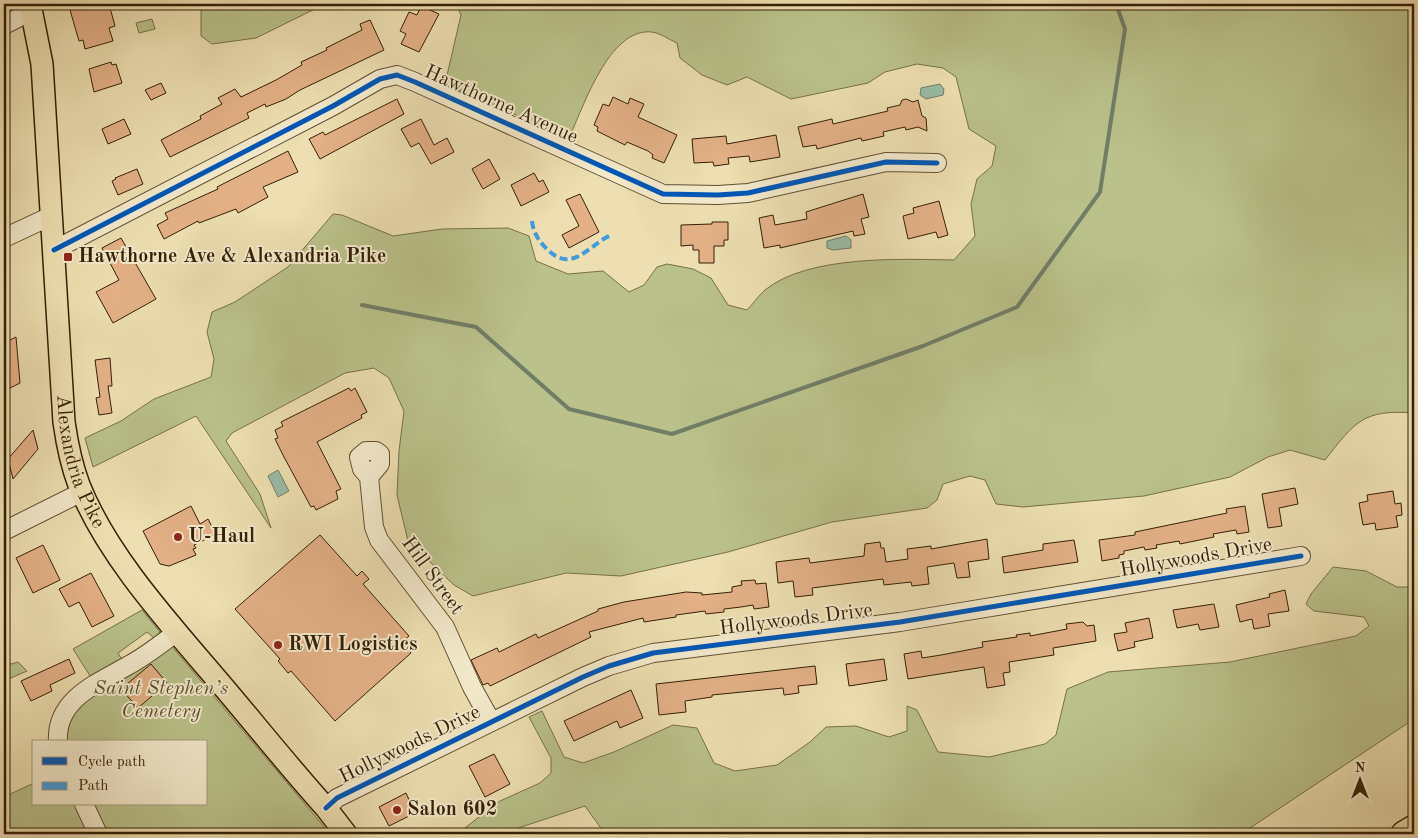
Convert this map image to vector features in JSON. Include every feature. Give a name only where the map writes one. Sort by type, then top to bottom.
[{"type":"highway","points":[[1404,834],[1414,828]]},
{"type":"main road","name":"Alexandria Pike","points":[[31,8],[42,64],[64,422],[72,463],[82,492],[107,540],[177,632],[346,834]]},
{"type":"street","points":[[4,25],[31,8]]},
{"type":"street","name":"Hawthorne Avenue","points":[[54,250],[333,106],[380,79],[392,75],[415,82],[663,194],[711,195],[748,193],[886,162],[937,163]]},
{"type":"street","points":[[4,238],[51,216]]},
{"type":"street","name":"Hill Street","points":[[369,477],[374,526],[379,540],[445,627],[472,687],[491,722]]},
{"type":"street","points":[[4,531],[82,492]]},
{"type":"street","name":"Hollywoods Drive","points":[[326,808],[337,798],[583,677],[609,666],[653,653],[900,622],[1301,556]]},
{"type":"street","points":[[58,740],[60,722],[66,710],[78,695],[131,664],[177,632]]},
{"type":"street","points":[[85,806],[98,834]]},
{"type":"green space","points":[[204,4],[325,4],[256,38],[212,44],[201,36],[201,11]]},
{"type":"green space","points":[[456,4],[1414,4],[1414,413],[1397,412],[1371,416],[1353,427],[1325,460],[1290,450],[1268,457],[1230,477],[1144,496],[1023,507],[996,504],[985,480],[970,476],[943,484],[937,500],[927,508],[832,522],[728,552],[621,576],[566,573],[473,596],[454,585],[408,541],[397,495],[399,451],[404,411],[389,378],[374,368],[345,373],[232,433],[226,441],[260,494],[271,528],[196,416],[93,467],[85,438],[121,421],[154,399],[211,377],[214,359],[207,332],[212,312],[235,302],[288,267],[333,214],[342,215],[393,236],[442,229],[508,228],[529,236],[536,261],[568,274],[603,271],[629,292],[644,285],[657,267],[667,264],[693,269],[711,278],[728,305],[747,310],[765,290],[783,279],[805,270],[830,265],[882,260],[954,260],[975,236],[971,204],[977,179],[992,166],[996,146],[969,129],[956,77],[943,68],[917,64],[885,72],[868,83],[791,99],[747,77],[727,85],[702,75],[680,58],[677,43],[652,32],[637,34],[623,42],[611,55],[590,90],[569,138],[445,84],[461,15]]},
{"type":"green space","points":[[152,19],[155,29],[139,33],[136,23]]},
{"type":"green space","points":[[1333,567],[1366,571],[1397,587],[1414,587],[1414,719],[1241,834],[605,834],[585,806],[500,834],[457,834],[500,801],[540,783],[551,773],[551,758],[529,717],[542,711],[564,757],[583,763],[614,752],[673,725],[697,728],[714,763],[735,771],[777,765],[810,742],[826,727],[856,726],[889,737],[907,731],[907,706],[917,710],[938,752],[989,757],[1045,744],[1056,735],[1067,689],[1108,672],[1230,662],[1356,636],[1369,626],[1364,617],[1314,611],[1306,604],[1311,594]]},
{"type":"green space","points":[[142,610],[160,632],[154,638],[147,632],[118,653],[123,661],[92,679],[73,649]]},
{"type":"green space","name":"Saint Stephen’s Cemetery","points":[[169,643],[321,823],[328,834],[4,834],[4,797],[32,784],[32,806],[208,806],[208,740],[63,740],[76,703]]},
{"type":"green space","points":[[18,662],[27,671],[4,681],[4,666]]},
{"type":"shaded area","points":[[940,84],[944,89],[943,95],[926,99],[920,95],[921,88]]},
{"type":"shaded area","points":[[846,236],[851,240],[851,248],[833,250],[827,248],[827,241]]},
{"type":"shaded area","points":[[278,470],[289,491],[278,497],[268,476]]},
{"type":"building","points":[[91,4],[109,4],[115,26],[109,28],[113,41],[85,49],[83,40],[79,41],[70,10]]},
{"type":"building","points":[[421,6],[439,14],[419,52],[401,44],[406,34],[400,31],[409,12],[417,15]]},
{"type":"building","points":[[370,20],[384,50],[300,90],[286,99],[266,107],[265,104],[247,113],[249,118],[170,157],[161,140],[201,119],[200,116],[222,104],[218,98],[235,89],[241,97],[276,80],[302,65],[301,62],[362,30],[360,24]]},
{"type":"building","points":[[111,62],[112,65],[116,64],[122,83],[94,92],[89,69]]},
{"type":"building","points":[[161,83],[166,93],[151,100],[145,90]]},
{"type":"building","points":[[613,97],[628,104],[630,98],[644,104],[638,117],[677,135],[664,163],[652,158],[653,155],[648,151],[627,142],[625,145],[597,131],[598,127],[594,125],[603,104],[609,106]]},
{"type":"building","points":[[397,99],[404,114],[320,159],[309,139],[323,132],[325,135]]},
{"type":"building","points":[[906,99],[913,102],[918,100],[922,116],[926,118],[927,131],[918,127],[906,130],[905,127],[883,132],[884,136],[862,141],[861,138],[817,149],[816,145],[803,147],[798,127],[832,119],[833,124],[888,111],[887,108],[900,105],[902,100]]},
{"type":"building","points":[[124,119],[131,134],[108,144],[102,129]]},
{"type":"building","points":[[421,119],[434,145],[447,138],[454,152],[431,164],[419,143],[411,147],[401,129]]},
{"type":"building","points":[[776,135],[780,157],[750,162],[749,156],[728,158],[729,164],[714,166],[713,162],[694,163],[692,139],[726,136],[727,144]]},
{"type":"building","points":[[288,151],[298,172],[263,187],[268,197],[238,213],[236,209],[199,223],[198,221],[164,239],[157,225],[168,219],[165,213],[218,189],[217,187]]},
{"type":"building","points":[[489,159],[500,179],[483,189],[472,169]]},
{"type":"building","points":[[137,169],[143,184],[118,195],[112,181]]},
{"type":"building","points":[[534,173],[539,182],[543,180],[549,192],[521,206],[511,185]]},
{"type":"building","points":[[580,194],[599,232],[569,248],[562,235],[579,226],[566,200]]},
{"type":"building","points":[[863,194],[869,217],[861,219],[865,234],[854,236],[853,231],[780,248],[780,245],[764,248],[759,218],[773,215],[775,225],[807,219],[806,212]]},
{"type":"building","points":[[939,201],[948,235],[938,238],[936,232],[908,239],[903,216],[914,213],[913,208]]},
{"type":"building","points":[[712,222],[728,222],[728,240],[724,240],[724,246],[714,246],[714,263],[699,263],[699,250],[693,250],[693,245],[681,246],[681,225],[712,224]]},
{"type":"building","points":[[121,238],[156,299],[113,323],[96,292],[119,280],[102,248]]},
{"type":"building","points":[[16,337],[20,383],[4,391],[4,343]]},
{"type":"building","points":[[110,358],[112,386],[108,386],[112,413],[99,415],[96,398],[100,397],[95,360]]},
{"type":"building","points":[[349,388],[351,391],[355,388],[367,412],[361,415],[362,418],[317,442],[341,489],[336,491],[338,499],[316,510],[314,506],[311,507],[284,457],[275,439],[278,438],[275,430],[283,426],[281,422]]},
{"type":"building","points":[[33,430],[38,449],[13,479],[8,459]]},
{"type":"building","points":[[1295,488],[1298,504],[1279,508],[1282,526],[1268,528],[1262,494]]},
{"type":"building","points":[[1393,491],[1395,504],[1401,503],[1402,515],[1396,516],[1398,527],[1376,530],[1375,523],[1363,525],[1359,503],[1368,501],[1367,495]]},
{"type":"building","name":"U-Haul","points":[[191,506],[200,524],[208,519],[216,534],[194,545],[196,548],[193,549],[196,555],[169,566],[160,564],[143,531]]},
{"type":"building","points":[[1245,506],[1249,532],[1237,534],[1236,530],[1213,534],[1214,537],[1180,544],[1179,541],[1156,545],[1157,548],[1145,550],[1144,547],[1124,551],[1124,554],[1119,555],[1119,558],[1102,561],[1099,540],[1135,535],[1135,532],[1227,513],[1226,509]]},
{"type":"building","points":[[320,535],[357,576],[362,571],[369,579],[363,584],[409,636],[402,642],[411,653],[335,721],[291,671],[288,673],[278,661],[280,659],[235,609]]},
{"type":"building","points":[[987,539],[989,559],[968,562],[970,577],[957,578],[954,563],[927,567],[929,584],[912,586],[911,582],[884,585],[883,579],[812,588],[813,595],[795,597],[793,581],[778,583],[776,562],[809,558],[810,563],[864,556],[865,544],[880,542],[881,548],[884,548],[886,562],[908,559],[907,549],[931,546],[931,549]]},
{"type":"building","points":[[1074,540],[1078,562],[1004,573],[1002,557],[1043,550],[1043,544]]},
{"type":"building","points":[[43,545],[60,580],[33,593],[16,558]]},
{"type":"building","points":[[91,573],[114,616],[92,627],[79,602],[69,607],[59,589]]},
{"type":"building","points":[[755,580],[756,584],[766,583],[769,607],[754,609],[753,605],[724,609],[724,612],[706,614],[705,611],[644,622],[643,618],[589,632],[591,637],[490,686],[488,683],[483,685],[471,660],[497,648],[499,652],[536,634],[538,638],[598,611],[598,609],[624,602],[686,592],[702,593],[702,595],[732,592],[732,587],[742,585],[741,581]]},
{"type":"building","points":[[1285,590],[1289,611],[1268,614],[1270,626],[1254,629],[1252,619],[1240,622],[1236,605],[1270,597],[1269,594]]},
{"type":"building","points":[[1214,604],[1219,627],[1200,630],[1198,624],[1177,628],[1173,610]]},
{"type":"building","points":[[1149,618],[1153,638],[1134,642],[1135,647],[1118,651],[1114,634],[1127,632],[1125,623]]},
{"type":"building","points":[[1083,622],[1087,626],[1094,625],[1096,641],[1053,648],[1054,655],[1009,662],[1010,672],[1003,673],[1005,685],[987,688],[984,667],[908,679],[904,654],[921,651],[922,658],[941,655],[983,647],[982,642],[1017,637],[1016,635],[1030,633],[1030,636],[1067,629],[1066,624]]},
{"type":"building","points":[[69,659],[75,673],[50,685],[52,691],[31,701],[21,681]]},
{"type":"building","points":[[884,659],[887,680],[849,686],[846,664]]},
{"type":"building","points":[[151,664],[167,683],[138,708],[121,689]]},
{"type":"building","points":[[815,666],[817,684],[798,686],[799,693],[784,695],[783,688],[712,695],[712,697],[685,701],[686,712],[659,715],[656,684]]},
{"type":"building","points":[[631,690],[643,718],[620,728],[617,721],[574,741],[564,721]]},
{"type":"building","points":[[494,754],[510,784],[485,797],[469,766]]},
{"type":"building","name":"Salon 602","points":[[406,793],[415,813],[389,826],[379,807]]},
{"type":"waterway","points":[[362,305],[476,327],[569,409],[672,434],[923,346],[1017,307],[1100,192],[1125,29],[1116,4]]},
{"type":"marked path","points":[[532,221],[535,234],[543,245],[558,257],[566,259],[582,254],[612,235]]},
{"type":"cycle path","points":[[54,250],[333,106],[380,79],[397,75],[663,194],[718,195],[748,193],[886,162],[937,163]]},
{"type":"cycle path","points":[[326,808],[337,798],[583,677],[609,666],[653,653],[900,622],[1301,556]]},
{"type":"place","name":"Hawthorne Ave & Alexandria Pike","points":[[68,257]]},
{"type":"place","name":"U-Haul","points":[[178,537]]},
{"type":"place","name":"RWI Logistics","points":[[278,645]]},
{"type":"place","name":"Salon 602","points":[[397,810]]}]
